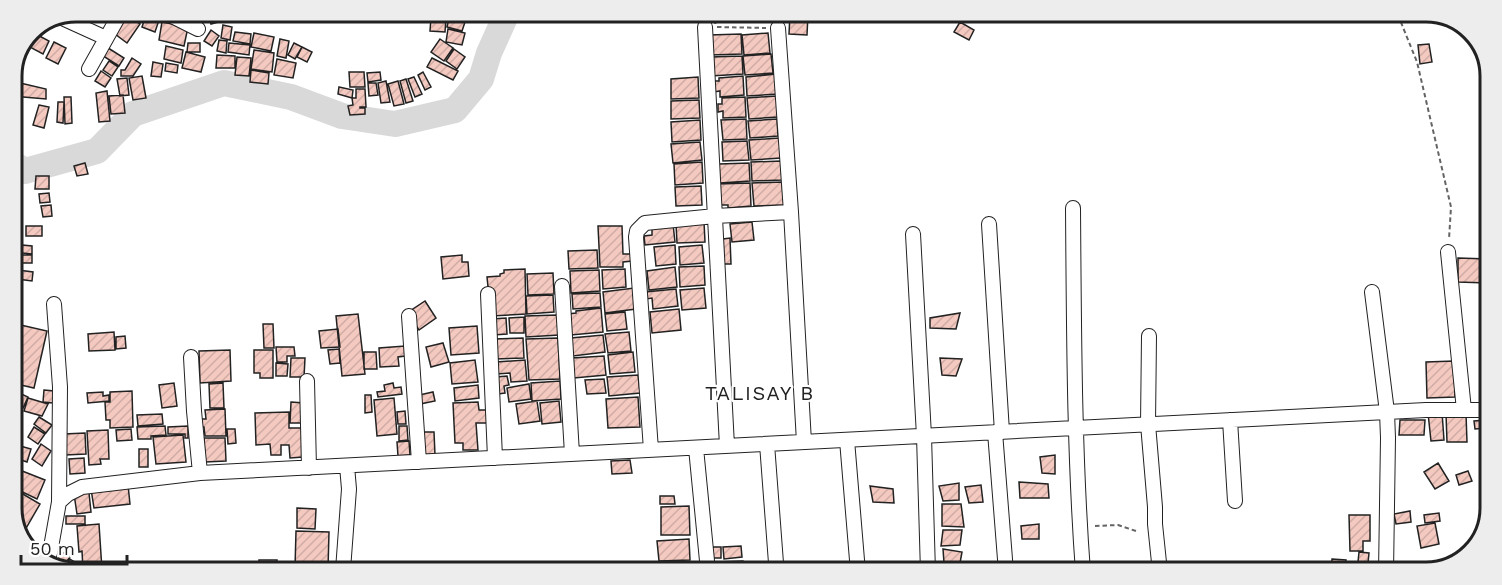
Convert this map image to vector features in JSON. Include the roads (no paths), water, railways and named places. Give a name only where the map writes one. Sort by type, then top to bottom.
[{"type":"street","points":[[89,69],[115,22]]},
{"type":"street","points":[[185,22],[198,28]]},
{"type":"street","points":[[72,23],[106,38]]},
{"type":"street","points":[[705,27],[727,446]]},
{"type":"street","points":[[778,28],[804,442]]},
{"type":"street","points":[[1073,208],[1076,428],[1082,562]]},
{"type":"street","points":[[651,450],[637,231],[645,223],[791,212]]},
{"type":"street","points":[[989,224],[1005,562]]},
{"type":"street","points":[[914,234],[928,562]]},
{"type":"street","points":[[1448,252],[1464,410]]},
{"type":"street","points":[[562,286],[572,454]]},
{"type":"street","points":[[1372,292],[1387,412],[1386,562]]},
{"type":"street","points":[[488,294],[495,458]]},
{"type":"street","points":[[49,555],[59,502],[60,387],[54,304]]},
{"type":"street","points":[[409,316],[419,462]]},
{"type":"street","points":[[1149,336],[1148,424],[1159,562]]},
{"type":"street","points":[[191,357],[200,473]]},
{"type":"street","points":[[307,381],[309,468]]},
{"type":"street","points":[[59,502],[68,494],[82,488],[200,473],[1387,412],[1480,410]]},
{"type":"street","points":[[1230,420],[1235,501]]},
{"type":"street","points":[[847,440],[857,562]]},
{"type":"street","points":[[767,444],[776,562]]},
{"type":"street","points":[[696,448],[707,562]]},
{"type":"street","points":[[343,562],[349,489],[347,466]]},
{"type":"waterway","points":[[22,169],[25,171],[97,151],[133,114],[224,83],[291,97],[342,116],[395,124],[455,110],[481,79],[489,53],[503,22]]},
{"type":"district","name":"TALISAY B","points":[[760,393]]}]
